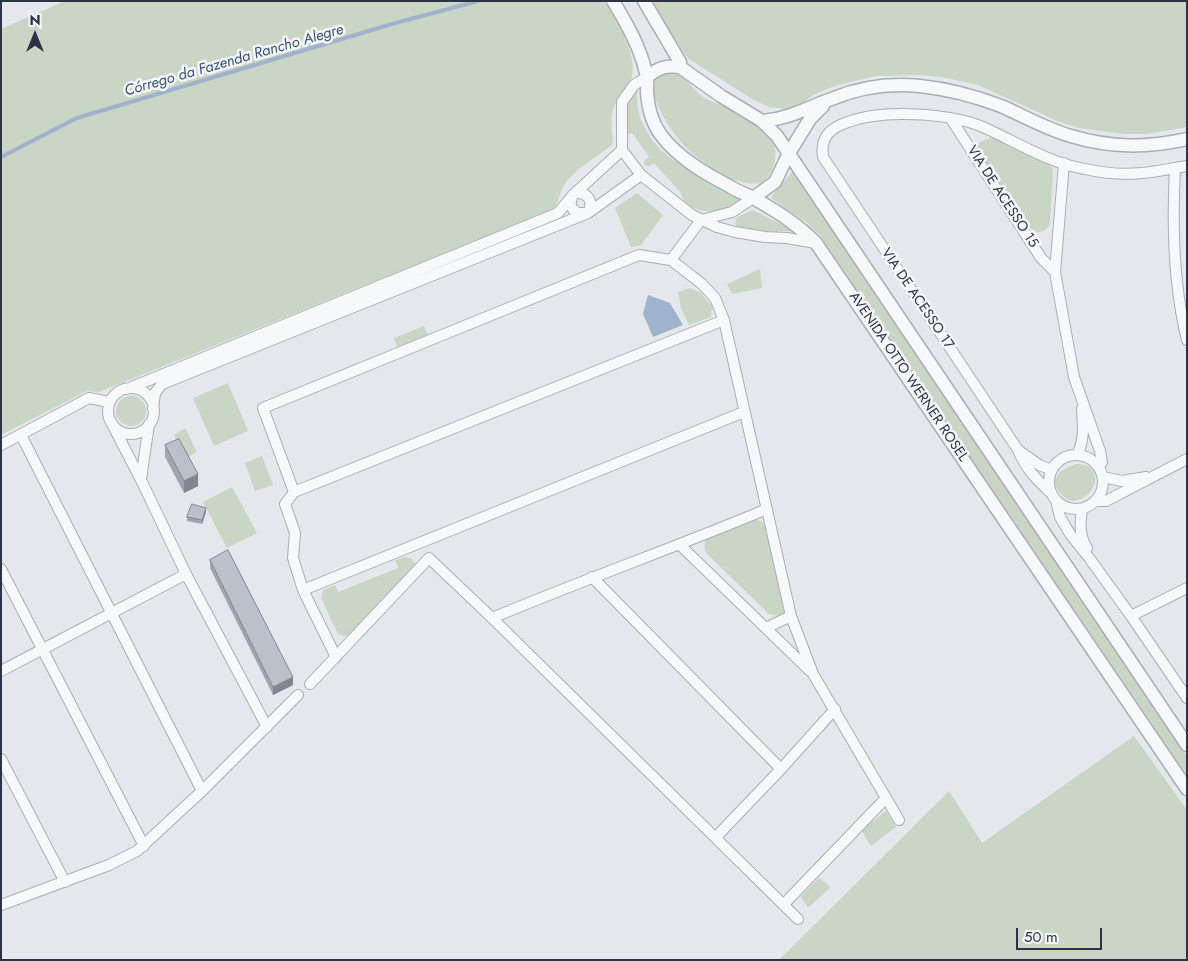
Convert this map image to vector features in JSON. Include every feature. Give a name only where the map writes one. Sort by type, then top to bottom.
[{"type":"street","name":"AVENIDA OTTO WERNER ROSEL","points":[[613,1],[637,45],[647,76],[647,94],[654,124],[668,143],[681,155],[731,188],[753,198],[800,226],[816,243],[1187,789]]},
{"type":"street","points":[[644,1],[680,62],[680,67],[669,66],[658,69],[634,85],[622,102],[622,150],[641,176],[692,215],[702,220],[735,232],[816,243]]},
{"type":"street","name":"AVENIDA OTTO WERNER ROSEL","points":[[680,67],[721,96],[762,121],[777,136],[1187,745]]},
{"type":"street","points":[[762,121],[785,118],[855,91],[897,85],[920,86],[982,99],[1071,136],[1106,144],[1143,146],[1187,139]]},
{"type":"street","points":[[671,260],[702,220],[732,212],[775,182],[789,153],[810,119],[834,98]]},
{"type":"street","name":"VIA DE ACESSO 17","points":[[951,119],[896,114],[865,117],[833,128],[828,132],[822,145],[823,157],[1018,450],[1024,464],[1031,474],[1054,497],[1060,517],[1078,546],[1090,559],[1131,616],[1187,698]]},
{"type":"street","points":[[951,119],[982,127],[1044,158],[1084,169],[1112,173],[1141,173],[1187,166]]},
{"type":"street","name":"VIA DE ACESSO 15","points":[[951,119],[1041,258],[1055,272]]},
{"type":"street","points":[[267,727],[186,574],[141,479],[110,420],[108,408],[110,402],[120,391],[558,213],[572,195],[622,150]]},
{"type":"street","name":"VIA DE ACESSO 15","points":[[1064,163],[1055,272],[1069,353],[1082,400],[1092,423],[1100,451],[1102,462],[1099,466]]},
{"type":"street","points":[[1174,168],[1173,220],[1176,264],[1187,340]]},
{"type":"street","points":[[141,479],[155,393],[162,384],[588,213],[641,176]]},
{"type":"street","points":[[572,195],[570,200],[572,208],[578,213],[588,213]]},
{"type":"street","points":[[294,492],[263,408],[639,255],[671,260],[702,284],[715,298],[724,320],[791,616],[814,674],[899,820]]},
{"type":"street","points":[[336,657],[303,590],[293,558],[295,533],[285,504],[294,492],[724,320]]},
{"type":"street","points":[[128,389],[142,391],[147,396],[153,409]]},
{"type":"street","points":[[1,445],[89,398],[110,402]]},
{"type":"street","name":"VIA DE ACESSO 15","points":[[1077,455],[1082,446],[1084,436],[1082,400]]},
{"type":"street","points":[[303,590],[744,412]]},
{"type":"street","points":[[110,420],[118,430],[131,434],[138,432],[149,424]]},
{"type":"street","points":[[21,435],[202,791]]},
{"type":"street","name":"VIA DE ACESSO 17","points":[[1018,450],[1039,465],[1052,470]]},
{"type":"street","points":[[1096,501],[1104,486],[1099,466],[1093,460],[1077,455],[1062,458],[1052,470],[1049,485],[1054,497],[1064,506],[1072,509],[1082,509],[1096,501],[1106,500],[1187,459]]},
{"type":"street","points":[[1103,477],[1128,480],[1154,475]]},
{"type":"street","points":[[492,618],[767,509]]},
{"type":"street","name":"VIA DE ACESSO 17","points":[[1082,509],[1080,536],[1090,559]]},
{"type":"street","points":[[417,544],[429,558],[798,919]]},
{"type":"street","points":[[680,545],[814,674]]},
{"type":"street","points":[[310,684],[429,558]]},
{"type":"street","points":[[1,569],[144,846]]},
{"type":"street","points":[[1,671],[186,574]]},
{"type":"street","points":[[592,577],[781,769]]},
{"type":"street","points":[[1131,616],[1187,588]]},
{"type":"street","points":[[766,628],[791,616]]},
{"type":"street","points":[[1,905],[109,865],[137,852],[202,791],[298,695]]},
{"type":"street","points":[[716,837],[835,709]]},
{"type":"street","points":[[1,759],[65,882]]},
{"type":"street","points":[[784,904],[886,798]]},
{"type":"green space","points":[[65,1],[604,1],[629,48],[632,58],[632,77],[613,110],[611,119],[612,145],[573,174],[564,186],[552,210],[99,392],[87,391],[1,435],[1,29]]},
{"type":"green space","points":[[652,1],[1187,1],[1187,127],[1146,134],[1123,134],[1079,128],[1057,121],[978,85],[941,77],[920,75],[876,76],[837,85],[815,94],[794,108],[769,107],[752,99],[689,59],[670,35]]},
{"type":"green space","points":[[675,71],[706,99],[741,115],[757,126],[770,139],[775,148],[774,164],[768,176],[762,182],[752,184],[741,182],[718,171],[695,156],[680,141],[664,118],[657,104],[653,89],[655,76]]},
{"type":"green space","points":[[638,90],[639,115],[642,123],[661,150],[710,185],[725,193],[741,198],[735,204],[718,211],[699,210],[684,201],[681,193],[654,163],[649,166],[644,165],[644,161],[649,157],[632,133],[626,135],[625,102]]},
{"type":"green space","points":[[996,138],[1047,163],[1053,169],[1050,222],[1044,231],[1037,232],[1030,228],[977,149],[980,142]]},
{"type":"green space","points":[[793,171],[1187,756],[1187,779],[820,235],[806,222],[772,199],[771,197]]},
{"type":"green space","points":[[637,193],[663,215],[641,245],[631,247],[615,208]]},
{"type":"green space","points":[[753,210],[791,231],[762,232],[737,227],[735,223],[737,217]]},
{"type":"green space","points":[[760,269],[762,288],[732,294],[727,284]]},
{"type":"green space","points":[[690,288],[701,293],[712,306],[711,317],[689,325],[681,308],[678,292]]},
{"type":"green space","points":[[424,326],[428,335],[397,347],[394,338]]},
{"type":"green space","points":[[228,383],[248,431],[214,446],[193,398]]},
{"type":"green space","points":[[131,396],[137,397],[145,405],[145,417],[137,425],[131,426],[125,425],[117,417],[116,411],[117,405],[125,397]]},
{"type":"green space","points":[[185,428],[197,452],[186,458],[174,435]]},
{"type":"green space","points":[[262,456],[273,485],[255,491],[245,463]]},
{"type":"green space","points":[[1075,464],[1085,465],[1091,469],[1095,474],[1095,481],[1088,494],[1072,501],[1058,491],[1055,484],[1060,472]]},
{"type":"green space","points":[[232,487],[257,533],[227,548],[203,502]]},
{"type":"green space","points":[[752,519],[761,521],[767,528],[786,608],[785,612],[779,616],[769,614],[705,551],[707,538]]},
{"type":"green space","points":[[405,557],[411,558],[416,565],[352,634],[345,636],[338,634],[321,598],[323,590],[335,585],[338,592],[398,568],[395,560]]},
{"type":"green space","points":[[1134,736],[1187,810],[1187,960],[779,960],[949,791],[982,843]]},
{"type":"green space","points":[[886,811],[896,827],[871,846],[861,830]]},
{"type":"green space","points":[[819,878],[831,887],[808,908],[801,896]]},
{"type":"water","points":[[648,295],[670,303],[683,325],[653,337],[643,314]]},
{"type":"building","points":[[179,439],[198,474],[184,481],[165,445]]},
{"type":"building","points":[[192,504],[206,508],[202,520],[187,517]]},
{"type":"building","points":[[228,550],[293,677],[273,687],[210,560]]},
{"type":"waterway","name":"Córrego da Fazenda Rancho Alegre","points":[[1,157],[77,118],[392,24],[478,1]]}]
